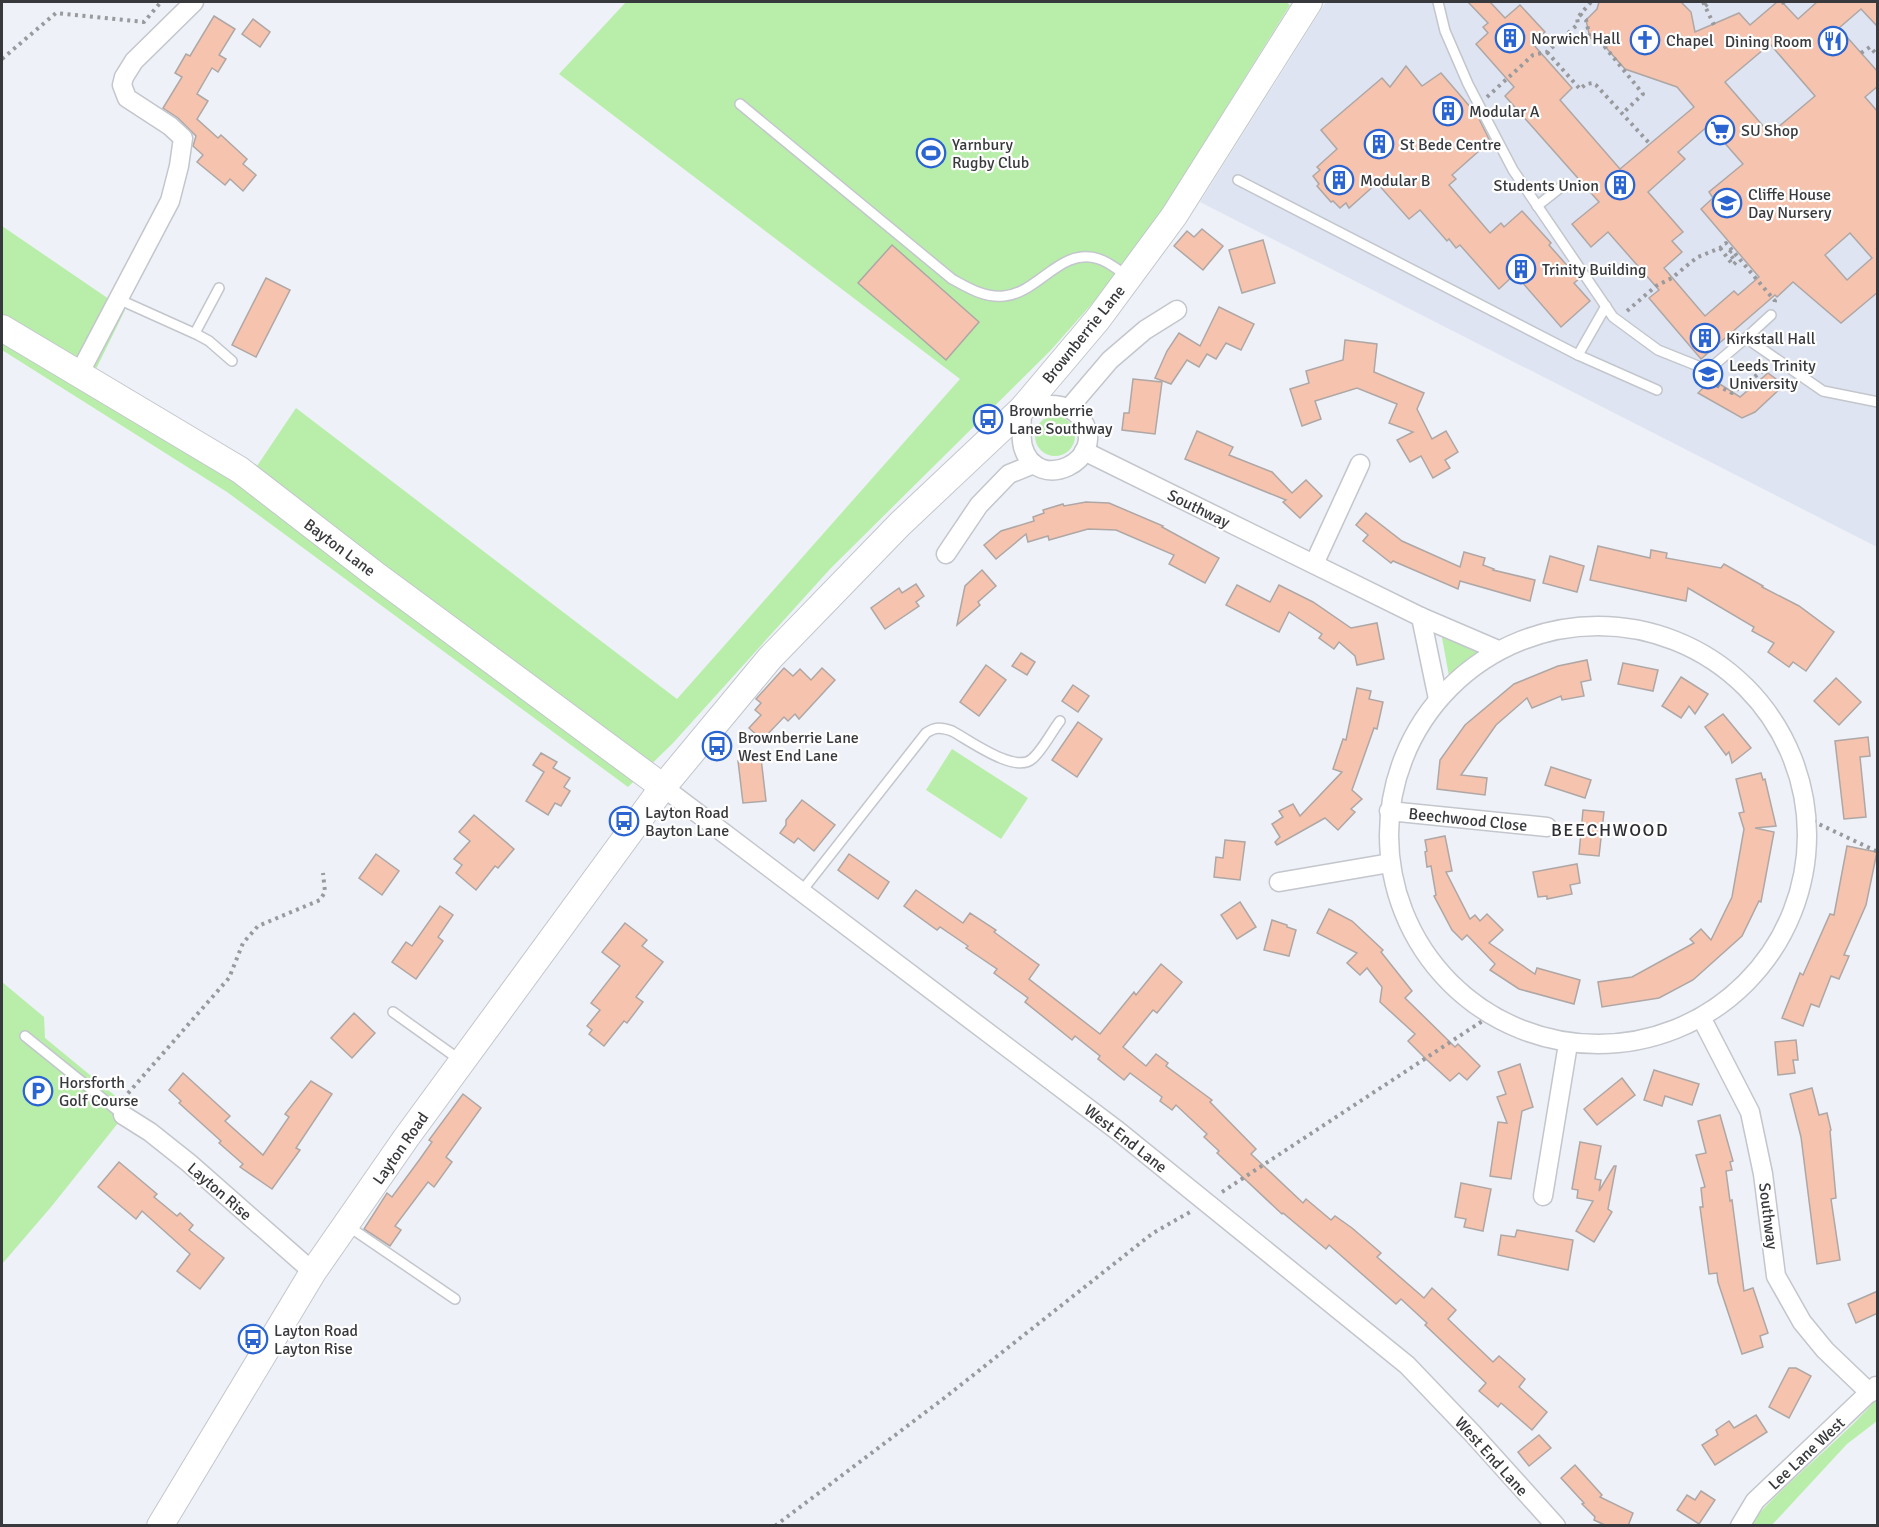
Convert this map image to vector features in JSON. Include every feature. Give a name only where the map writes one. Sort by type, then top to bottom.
[{"type":"street","points":[[79,374],[170,201],[179,166],[183,138],[170,126],[127,98],[122,85],[134,61],[194,2]]},
{"type":"street","name":"Brownberrie Lane","points":[[663,787],[770,657],[900,524],[1022,409],[1098,319],[1174,216],[1309,2]]},
{"type":"street","points":[[1069,408],[1110,360],[1145,330],[1177,310]]},
{"type":"street","name":"Bayton Lane","points":[[2,328],[240,470],[376,575],[663,787]]},
{"type":"street","points":[[1050,405],[1069,408],[1084,422],[1088,442],[1084,452],[1071,466],[1062,470],[1043,468],[1034,464],[1023,448],[1022,409],[1050,405]]},
{"type":"street","name":"Southway","points":[[1084,452],[1421,617],[1498,650]]},
{"type":"street","points":[[946,554],[979,505],[1010,474],[1034,464]]},
{"type":"street","points":[[1314,564],[1360,464]]},
{"type":"street","points":[[1421,617],[1438,699]]},
{"type":"street","points":[[1604,625],[1658,633],[1708,656],[1750,689],[1782,734],[1802,784],[1809,839],[1801,893],[1779,943],[1745,986],[1701,1019],[1637,1042],[1568,1044],[1530,1035],[1490,1016],[1455,990],[1423,953],[1401,910],[1390,863],[1389,811],[1398,771],[1414,733],[1438,699],[1466,672],[1498,650],[1549,631],[1604,625]]},
{"type":"street","name":"West End Lane","points":[[663,787],[1118,1131],[1407,1365],[1556,1526]]},
{"type":"street","name":"Layton Road","points":[[160,1526],[313,1272],[462,1061],[663,787]]},
{"type":"street","name":"Beechwood Close","points":[[1389,811],[1547,826]]},
{"type":"street","points":[[1279,882],[1390,863]]},
{"type":"street","name":"Southway","points":[[1701,1019],[1750,1112],[1763,1174],[1776,1276],[1802,1323],[1825,1350],[1874,1389]]},
{"type":"street","points":[[1543,1197],[1568,1044]]},
{"type":"street","name":"Layton Rise","points":[[118,1112],[150,1132],[181,1157],[313,1272]]},
{"type":"street","name":"Lee Lane West","points":[[1740,1526],[1755,1501],[1874,1389]]},
{"type":"lane","points":[[1438,2],[1445,31],[1513,171],[1617,320],[1658,350],[1708,370],[1771,315]]},
{"type":"lane","points":[[740,104],[952,279],[979,293],[1004,296],[1025,291],[1058,266],[1072,259],[1087,257],[1100,259],[1129,277]]},
{"type":"lane","points":[[1238,180],[1578,355],[1657,390]]},
{"type":"lane","points":[[1537,206],[1565,184]]},
{"type":"lane","points":[[195,333],[219,288]]},
{"type":"lane","points":[[118,299],[195,333],[232,361]]},
{"type":"lane","points":[[1578,355],[1606,306]]},
{"type":"lane","points":[[1746,338],[1823,391],[1878,402]]},
{"type":"lane","points":[[801,892],[926,734],[933,729],[942,728],[952,731],[1008,762],[1024,764],[1032,759],[1060,721]]},
{"type":"lane","points":[[393,1012],[462,1061]]},
{"type":"lane","points":[[25,1036],[118,1112]]},
{"type":"lane","points":[[346,1225],[455,1299]]},
{"type":"path","points":[[2,59],[56,13],[144,22],[161,2]]},
{"type":"path","points":[[1479,105],[1533,55],[1548,52],[1578,24],[1577,18],[1591,2]]},
{"type":"path","points":[[1710,2],[1704,4],[1714,27]]},
{"type":"path","points":[[1580,14],[1586,20],[1590,38],[1604,43],[1643,94],[1623,113]]},
{"type":"path","points":[[1861,53],[1870,47],[1878,56]]},
{"type":"path","points":[[1548,52],[1580,89],[1586,84],[1593,83],[1650,144]]},
{"type":"path","points":[[1617,320],[1656,286],[1672,278],[1698,257],[1726,243],[1775,301],[1771,315]]},
{"type":"path","points":[[1720,248],[1734,265],[1736,262],[1729,254],[1732,250]]},
{"type":"path","points":[[1703,379],[1731,393],[1764,370],[1737,345]]},
{"type":"path","points":[[1806,818],[1878,852]]},
{"type":"path","points":[[118,1112],[229,978],[243,943],[258,926],[320,900],[325,892],[323,873]]},
{"type":"path","points":[[775,1526],[944,1398],[1153,1233],[1207,1202],[1490,1016]]},
{"type":"shaded area","name":"Leeds Trinity University","points":[[1326,2],[1877,2],[1877,547],[1200,202]]},
{"type":"green space","name":"Yarnbury Rugby Club","points":[[626,2],[1286,2],[1290,5],[1149,232],[1121,271],[1050,351],[830,569],[673,743],[628,787],[227,492],[2,350],[2,226],[125,310],[95,371],[253,472],[296,408],[677,699],[960,379],[559,74]]},
{"type":"green space","points":[[1055,416],[1063,417],[1069,422],[1074,428],[1074,444],[1069,450],[1063,455],[1055,456],[1047,455],[1041,450],[1036,444],[1035,436],[1036,428],[1041,422],[1047,417]]},
{"type":"green space","points":[[1441,632],[1479,652],[1449,676]]},
{"type":"green space","points":[[952,749],[1028,798],[1001,839],[926,790]]},
{"type":"green space","name":"Horsforth Golf Course","points":[[2,982],[44,1017],[45,1038],[130,1108],[2,1264]]},
{"type":"green space","points":[[1877,1399],[1877,1421],[1847,1444],[1772,1525],[1748,1526],[1779,1493]]},
{"type":"building","points":[[1468,2],[1490,2],[1505,18],[1520,5],[1545,32],[1532,43],[1572,88],[1560,100],[1620,169],[1694,107],[1677,87],[1625,69],[1601,42],[1590,38],[1586,20],[1597,9],[1599,2],[1681,2],[1691,12],[1695,32],[1739,13],[1750,25],[1777,2],[1782,2],[1798,19],[1817,2],[1878,2],[1878,27],[1861,9],[1839,28],[1878,72],[1878,86],[1865,97],[1878,112],[1878,292],[1841,323],[1793,282],[1701,359],[1649,298],[1659,290],[1608,232],[1591,247],[1572,224],[1599,202],[1505,96],[1514,87],[1476,44],[1488,33],[1483,27],[1488,23]],"holes":[[[1770,44],[1815,96],[1770,134],[1725,82]],[[1709,125],[1743,164],[1709,192],[1713,198],[1701,209],[1759,277],[1738,295],[1734,291],[1705,316],[1664,268],[1682,252],[1672,241],[1683,232],[1648,192],[1685,159],[1678,152]],[[1850,233],[1872,258],[1847,280],[1825,255]]]},
{"type":"building","points":[[214,16],[235,29],[219,55],[226,59],[218,72],[212,68],[197,94],[208,101],[197,119],[218,138],[221,135],[247,159],[243,164],[256,175],[243,191],[230,179],[225,185],[197,162],[203,155],[193,146],[196,136],[178,118],[163,108],[182,77],[175,73],[186,54],[190,56]]},
{"type":"building","points":[[253,19],[270,32],[260,47],[242,34]]},
{"type":"building","points":[[1406,66],[1422,86],[1441,73],[1477,115],[1490,141],[1452,175],[1456,179],[1449,185],[1490,233],[1501,223],[1504,227],[1522,211],[1579,279],[1574,283],[1590,301],[1561,327],[1515,274],[1499,289],[1460,245],[1456,248],[1449,239],[1447,241],[1420,210],[1409,219],[1377,183],[1349,208],[1346,203],[1340,208],[1333,201],[1331,202],[1317,186],[1319,184],[1313,176],[1320,170],[1317,167],[1337,149],[1321,130],[1382,78],[1390,87]]},
{"type":"building","points":[[1202,229],[1223,246],[1203,270],[1174,246],[1187,231],[1194,237]]},
{"type":"building","points":[[1263,240],[1275,283],[1242,293],[1229,250]]},
{"type":"building","points":[[892,245],[979,322],[946,360],[858,283]]},
{"type":"building","points":[[266,278],[290,290],[256,357],[232,345]]},
{"type":"building","points":[[1219,307],[1254,324],[1241,350],[1226,343],[1216,359],[1207,354],[1199,367],[1187,360],[1171,384],[1155,378],[1167,351],[1179,333],[1200,346]]},
{"type":"building","points":[[1345,340],[1377,344],[1374,372],[1424,393],[1417,409],[1432,439],[1446,431],[1458,452],[1445,460],[1450,468],[1433,478],[1421,456],[1410,462],[1397,440],[1413,432],[1389,423],[1397,404],[1357,388],[1315,401],[1321,419],[1302,426],[1290,389],[1309,383],[1306,371],[1343,360]]},
{"type":"building","points":[[1768,373],[1784,385],[1755,412],[1742,418],[1698,393],[1712,379],[1740,397]]},
{"type":"building","points":[[1133,379],[1162,382],[1155,434],[1122,430],[1124,413],[1129,413]]},
{"type":"building","points":[[1197,431],[1233,447],[1229,455],[1272,472],[1292,493],[1306,480],[1322,496],[1300,518],[1283,502],[1286,500],[1185,459]]},
{"type":"building","points":[[1086,502],[1109,503],[1163,526],[1219,558],[1205,583],[1169,564],[1174,555],[1116,530],[1088,529],[1049,540],[1048,536],[1028,542],[1026,534],[996,559],[984,545],[1001,531],[1034,521],[1033,517],[1044,513],[1043,510],[1063,504],[1064,506]]},
{"type":"building","points":[[1366,513],[1402,541],[1460,567],[1464,552],[1485,558],[1483,565],[1493,570],[1535,580],[1530,601],[1460,581],[1458,589],[1393,561],[1391,563],[1363,541],[1368,535],[1356,525]]},
{"type":"building","points":[[1598,546],[1650,558],[1651,550],[1667,553],[1666,558],[1721,568],[1724,564],[1799,606],[1834,632],[1806,671],[1793,662],[1789,667],[1768,652],[1774,643],[1752,631],[1754,627],[1688,588],[1686,601],[1590,580]]},
{"type":"building","points":[[1550,556],[1584,566],[1577,592],[1543,583]]},
{"type":"building","points":[[982,570],[996,586],[978,602],[980,605],[957,625],[965,586]]},
{"type":"building","points":[[916,584],[924,596],[916,602],[919,606],[885,629],[871,608],[899,588],[902,593]]},
{"type":"building","points":[[1237,585],[1270,602],[1279,585],[1313,602],[1351,628],[1377,623],[1384,659],[1357,665],[1355,656],[1339,642],[1334,649],[1319,638],[1322,634],[1289,612],[1279,632],[1226,605]]},
{"type":"building","points":[[1021,653],[1035,662],[1027,675],[1012,666]]},
{"type":"building","points":[[1587,660],[1591,680],[1581,682],[1584,696],[1562,700],[1561,696],[1532,708],[1527,698],[1496,725],[1461,775],[1487,778],[1485,795],[1437,789],[1440,760],[1465,725],[1514,684],[1558,666]]},
{"type":"building","points":[[1623,663],[1658,670],[1653,691],[1618,684]]},
{"type":"building","points":[[986,665],[1006,680],[979,716],[960,702]]},
{"type":"building","points":[[784,668],[793,676],[800,669],[811,680],[822,668],[835,680],[799,719],[795,714],[788,721],[784,717],[762,740],[749,728],[761,715],[755,710],[761,703],[756,699]]},
{"type":"building","points":[[1681,677],[1708,694],[1695,714],[1689,706],[1681,718],[1662,706]]},
{"type":"building","points":[[1836,678],[1861,702],[1839,725],[1814,701]]},
{"type":"building","points":[[1073,685],[1089,696],[1078,712],[1062,701]]},
{"type":"building","points":[[1357,688],[1371,691],[1369,699],[1383,702],[1377,729],[1374,728],[1352,790],[1362,799],[1351,809],[1355,812],[1338,830],[1325,818],[1277,845],[1275,842],[1280,837],[1272,824],[1283,817],[1279,811],[1293,804],[1300,816],[1342,772],[1333,769],[1343,739],[1346,740]]},
{"type":"building","points":[[1723,714],[1751,748],[1732,763],[1729,752],[1726,755],[1705,727]]},
{"type":"building","points":[[1078,722],[1102,739],[1077,777],[1052,760]]},
{"type":"building","points":[[1868,737],[1870,756],[1860,757],[1866,817],[1844,819],[1835,741]]},
{"type":"building","points":[[541,753],[557,762],[553,768],[570,778],[564,787],[570,791],[561,806],[555,803],[548,815],[526,801],[544,772],[533,765]]},
{"type":"building","points":[[761,758],[766,801],[743,803],[738,761]]},
{"type":"building","points":[[1551,767],[1591,780],[1585,798],[1545,785]]},
{"type":"building","points":[[1761,773],[1763,780],[1765,779],[1776,826],[1755,828],[1774,832],[1761,902],[1759,901],[1742,936],[1693,980],[1659,998],[1602,1007],[1598,982],[1632,977],[1694,943],[1690,939],[1701,929],[1711,940],[1732,897],[1744,829],[1739,813],[1744,812],[1736,779]]},
{"type":"building","points":[[802,800],[835,825],[814,851],[798,838],[794,843],[780,833],[786,825],[786,820]]},
{"type":"building","points":[[1583,810],[1604,812],[1599,856],[1579,854]]},
{"type":"building","points":[[474,815],[514,849],[498,868],[495,866],[476,890],[456,873],[462,865],[454,859],[470,841],[459,832]]},
{"type":"building","points":[[1445,836],[1452,871],[1446,872],[1470,919],[1475,915],[1480,921],[1487,914],[1503,930],[1489,943],[1535,974],[1537,968],[1580,980],[1574,1004],[1519,989],[1490,970],[1495,964],[1467,935],[1462,940],[1452,930],[1434,896],[1436,895],[1431,866],[1427,867],[1425,852],[1427,851],[1425,840]]},
{"type":"building","points":[[1225,840],[1245,842],[1240,880],[1214,877],[1216,857],[1223,858]]},
{"type":"building","points":[[1847,846],[1877,852],[1866,905],[1844,955],[1849,956],[1839,979],[1831,976],[1819,1007],[1811,1004],[1803,1026],[1782,1018],[1800,973],[1803,975],[1830,914],[1834,915]]},
{"type":"building","points":[[376,854],[399,871],[382,895],[359,878]]},
{"type":"building","points":[[849,854],[889,882],[878,899],[838,870]]},
{"type":"building","points":[[1577,864],[1580,883],[1570,885],[1572,894],[1547,899],[1547,896],[1538,897],[1533,872]]},
{"type":"building","points":[[916,890],[963,923],[970,913],[996,930],[994,932],[1039,965],[1029,979],[1100,1034],[1134,992],[1136,995],[1161,964],[1182,982],[1157,1013],[1153,1010],[1123,1047],[1146,1066],[1156,1054],[1168,1063],[1166,1066],[1212,1100],[1210,1102],[1256,1149],[1251,1154],[1303,1203],[1306,1199],[1331,1220],[1335,1216],[1352,1228],[1381,1253],[1377,1257],[1424,1298],[1432,1288],[1456,1310],[1448,1319],[1493,1362],[1499,1356],[1525,1379],[1519,1387],[1547,1412],[1532,1430],[1501,1403],[1498,1407],[1479,1391],[1486,1383],[1401,1299],[1396,1304],[1329,1245],[1326,1249],[1282,1214],[1217,1153],[1219,1151],[1204,1137],[1207,1134],[1176,1105],[1172,1110],[1160,1101],[1162,1097],[1130,1073],[1124,1080],[1098,1059],[1100,1056],[1075,1036],[1072,1040],[1025,1002],[1028,998],[994,973],[997,969],[966,948],[968,946],[940,927],[937,930],[904,906]]},
{"type":"building","points":[[1240,902],[1256,927],[1237,939],[1221,915]]},
{"type":"building","points":[[440,906],[453,915],[438,937],[443,941],[416,979],[392,962],[406,942],[412,946]]},
{"type":"building","points":[[1329,909],[1352,921],[1383,950],[1381,952],[1412,991],[1405,998],[1455,1047],[1458,1044],[1480,1066],[1467,1080],[1459,1073],[1450,1081],[1408,1041],[1415,1034],[1380,1002],[1382,987],[1367,968],[1360,975],[1347,963],[1357,953],[1317,933]]},
{"type":"building","points":[[1272,920],[1296,930],[1289,956],[1264,950]]},
{"type":"building","points":[[625,923],[647,940],[642,946],[663,962],[636,997],[643,1002],[627,1023],[624,1021],[604,1046],[589,1034],[592,1030],[587,1026],[600,1010],[591,1003],[620,966],[602,952]]},
{"type":"building","points":[[354,1013],[375,1033],[352,1058],[331,1038]]},
{"type":"building","points":[[1796,1040],[1798,1060],[1793,1060],[1795,1073],[1778,1075],[1775,1042]]},
{"type":"building","points":[[1520,1064],[1533,1107],[1522,1111],[1511,1179],[1490,1176],[1498,1122],[1507,1123],[1497,1097],[1506,1094],[1498,1072]]},
{"type":"building","points":[[1654,1070],[1699,1084],[1692,1105],[1665,1096],[1662,1106],[1644,1100]]},
{"type":"building","points":[[183,1073],[230,1116],[225,1121],[263,1155],[289,1117],[285,1114],[311,1081],[332,1094],[296,1148],[300,1150],[272,1189],[240,1167],[243,1164],[179,1103],[181,1101],[169,1090]]},
{"type":"building","points":[[1622,1078],[1635,1095],[1597,1125],[1584,1109]]},
{"type":"building","points":[[1812,1088],[1819,1115],[1827,1113],[1831,1130],[1836,1198],[1831,1199],[1840,1260],[1817,1264],[1801,1137],[1790,1094]]},
{"type":"building","points":[[463,1094],[481,1108],[446,1157],[452,1162],[434,1187],[428,1182],[395,1226],[401,1230],[390,1246],[364,1229],[387,1193],[392,1197],[420,1159],[432,1142],[429,1140]]},
{"type":"building","points":[[1720,1115],[1733,1161],[1730,1162],[1732,1170],[1726,1171],[1744,1291],[1753,1288],[1768,1333],[1760,1336],[1763,1347],[1742,1354],[1717,1273],[1709,1274],[1700,1207],[1703,1207],[1701,1188],[1705,1187],[1696,1155],[1706,1153],[1698,1121]]},
{"type":"building","points":[[1580,1142],[1601,1146],[1595,1179],[1601,1180],[1599,1191],[1616,1166],[1608,1209],[1612,1212],[1594,1242],[1576,1231],[1593,1201],[1577,1198],[1578,1190],[1572,1189]]},
{"type":"building","points":[[119,1162],[157,1194],[154,1197],[177,1216],[180,1213],[193,1225],[189,1230],[224,1258],[200,1289],[177,1271],[190,1254],[142,1211],[136,1219],[98,1187]]},
{"type":"building","points":[[1461,1183],[1491,1189],[1483,1231],[1464,1227],[1466,1219],[1455,1217]]},
{"type":"building","points":[[1517,1230],[1573,1240],[1568,1270],[1498,1255],[1501,1235],[1515,1237]]},
{"type":"building","points":[[1878,1291],[1878,1313],[1856,1323],[1848,1304]]},
{"type":"building","points":[[1789,1368],[1796,1368],[1811,1376],[1789,1418],[1769,1407]]},
{"type":"building","points":[[1756,1415],[1767,1432],[1715,1465],[1702,1445],[1718,1435],[1716,1430],[1729,1421],[1734,1428]]},
{"type":"building","points":[[1539,1435],[1551,1448],[1529,1466],[1518,1452]]},
{"type":"building","points":[[1575,1465],[1602,1495],[1600,1497],[1633,1513],[1628,1526],[1607,1526],[1594,1520],[1595,1517],[1582,1504],[1584,1503],[1561,1478]]},
{"type":"building","points":[[1701,1491],[1715,1500],[1699,1524],[1677,1510],[1687,1495],[1695,1500]]},
{"type":"place","name":"Norwich Hall","points":[[1510,38]]},
{"type":"place","name":"Chapel","points":[[1645,40]]},
{"type":"place","name":"Dining Room","points":[[1833,41]]},
{"type":"place","name":"Modular A","points":[[1448,111]]},
{"type":"place","name":"SU Shop","points":[[1720,130]]},
{"type":"place","name":"St Bede Centre","points":[[1379,144]]},
{"type":"place","name":"Yarnbury Rugby Club","points":[[931,153]]},
{"type":"place","name":"Modular B","points":[[1339,180]]},
{"type":"place","name":"Students Union","points":[[1620,185]]},
{"type":"place","name":"Cliffe House Day Nursery","points":[[1727,203]]},
{"type":"place","name":"Trinity Building","points":[[1521,269]]},
{"type":"place","name":"Kirkstall Hall","points":[[1705,338]]},
{"type":"place","name":"Leeds Trinity University","points":[[1708,374]]},
{"type":"place","name":"Brownberrie Lane Southway","points":[[988,419]]},
{"type":"place","name":"Brownberrie Lane West End Lane","points":[[717,746]]},
{"type":"place","name":"Layton Road Bayton Lane","points":[[624,821]]},
{"type":"place","name":"Horsforth Golf Course","points":[[38,1091]]},
{"type":"place","name":"Layton Road Layton Rise","points":[[253,1339]]},
{"type":"district","name":"BEECHWOOD","points":[[1610,830]]}]
